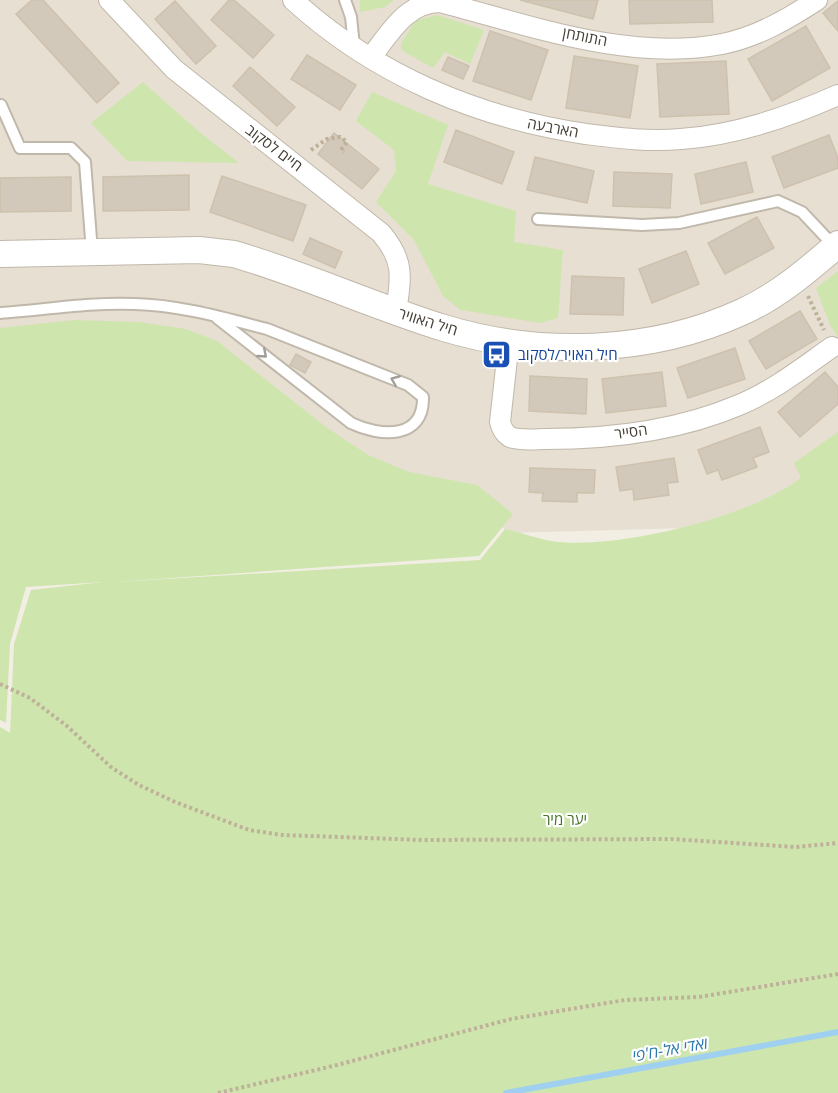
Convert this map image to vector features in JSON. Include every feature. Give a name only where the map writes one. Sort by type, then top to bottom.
[{"type":"street","name":"חיים לסקוב","points":[[109,0],[174,69],[381,233],[393,247],[399,262],[401,279],[396,312]]},
{"type":"street","name":"הארבעה","points":[[293,0],[406,80],[454,101],[550,129],[644,141],[681,140],[749,128],[838,95]]},
{"type":"street","name":"התותחן","points":[[371,57],[412,9],[428,2],[440,2],[517,23],[601,41],[698,47],[748,36],[782,22],[817,0]]},
{"type":"street","name":"חיל האוויר","points":[[0,254],[200,250],[234,254],[447,329],[509,341],[570,347],[606,346],[670,336],[743,312],[799,277],[836,245]]},
{"type":"street","name":"הסייר","points":[[509,341],[500,422],[502,431],[511,437],[522,439],[563,439],[644,431],[711,416],[771,390],[832,347]]},
{"type":"lane","points":[[345,0],[351,17],[354,45]]},
{"type":"lane","points":[[1,105],[20,148],[71,148],[85,162],[92,252]]},
{"type":"lane","points":[[538,219],[642,225],[679,223],[778,201],[802,212],[836,245]]},
{"type":"lane","points":[[0,313],[90,304],[135,304],[180,309],[267,329],[408,385],[423,397],[423,405],[417,421],[408,428],[385,433],[368,431],[351,423],[217,318]]},
{"type":"path","points":[[311,150],[327,139],[340,137],[347,142],[341,150],[344,152]]},
{"type":"path","points":[[799,277],[832,347]]},
{"type":"path","points":[[0,684],[30,698],[112,768],[139,785],[175,802],[249,830],[282,835],[423,840],[671,838],[795,847],[838,843]]},
{"type":"path","points":[[218,1093],[337,1065],[511,1019],[625,1000],[699,997],[838,974]]},
{"type":"shaded area","points":[[0,0],[838,0],[838,441],[757,526],[508,533],[469,492],[386,474],[0,334]]},
{"type":"green space","points":[[360,0],[394,0],[385,7],[360,12]]},
{"type":"green space","points":[[437,15],[484,30],[470,64],[445,52],[433,68],[401,50],[401,44],[415,21]]},
{"type":"green space","points":[[143,82],[198,131],[239,163],[127,161],[91,123]]},
{"type":"green space","points":[[372,92],[448,125],[428,184],[516,211],[514,242],[563,250],[558,318],[540,323],[461,310],[443,296],[414,240],[376,202],[396,171],[394,150],[356,121]]},
{"type":"green space","points":[[838,271],[838,337],[830,325],[816,288]]},
{"type":"green space","name":"יער מיר","points":[[74,320],[139,322],[186,329],[217,341],[326,427],[368,455],[409,472],[477,485],[513,514],[479,556],[116,582],[480,560],[505,529],[559,542],[586,543],[650,535],[719,517],[779,492],[801,478],[794,463],[838,432],[838,1093],[0,1093],[0,727],[10,733],[14,644],[31,590],[103,582],[26,587],[10,644],[6,723],[0,720],[0,328]]},
{"type":"building","points":[[32,0],[43,0],[119,83],[97,103],[16,14]]},
{"type":"building","points":[[229,0],[234,0],[274,35],[253,58],[211,20]]},
{"type":"building","points":[[520,0],[598,0],[593,19]]},
{"type":"building","points":[[629,0],[712,0],[713,22],[630,24]]},
{"type":"building","points":[[175,1],[216,46],[196,64],[155,19]]},
{"type":"building","points":[[838,1],[838,31],[823,13]]},
{"type":"building","points":[[806,26],[830,68],[772,101],[748,59]]},
{"type":"building","points":[[490,31],[548,50],[531,100],[473,81]]},
{"type":"building","points":[[307,55],[356,85],[340,110],[291,79]]},
{"type":"building","points":[[574,56],[638,66],[630,118],[566,108]]},
{"type":"building","points":[[448,57],[469,66],[463,79],[442,70]]},
{"type":"building","points":[[726,61],[729,114],[660,117],[657,64]]},
{"type":"building","points":[[250,67],[295,107],[277,126],[233,86]]},
{"type":"building","points":[[456,130],[514,152],[502,184],[444,162]]},
{"type":"building","points":[[334,133],[379,169],[362,189],[318,154]]},
{"type":"building","points":[[829,135],[838,158],[838,168],[784,188],[772,157]]},
{"type":"building","points":[[535,157],[594,171],[587,203],[527,190]]},
{"type":"building","points":[[746,162],[753,192],[701,204],[695,174]]},
{"type":"building","points":[[614,172],[672,174],[670,208],[613,206]]},
{"type":"building","points":[[189,175],[189,210],[103,211],[103,177]]},
{"type":"building","points":[[222,176],[306,205],[293,241],[210,212]]},
{"type":"building","points":[[71,177],[71,211],[0,212],[0,178]]},
{"type":"building","points":[[757,217],[774,248],[725,274],[708,243]]},
{"type":"building","points":[[310,238],[342,252],[335,268],[303,254]]},
{"type":"building","points":[[686,251],[699,284],[652,303],[639,269]]},
{"type":"building","points":[[572,276],[624,278],[623,315],[570,314]]},
{"type":"building","points":[[800,311],[817,339],[766,369],[749,341]]},
{"type":"building","points":[[735,348],[745,379],[688,398],[677,368]]},
{"type":"building","points":[[296,354],[311,362],[305,373],[290,365]]},
{"type":"building","points":[[662,372],[666,406],[606,413],[602,379]]},
{"type":"building","points":[[825,372],[838,387],[838,404],[800,437],[778,412]]},
{"type":"building","points":[[530,376],[587,379],[586,414],[529,411]]},
{"type":"building","points":[[760,427],[769,452],[753,458],[757,467],[722,480],[718,470],[707,474],[698,450]]},
{"type":"building","points":[[674,458],[678,482],[667,483],[669,495],[634,500],[633,489],[620,491],[616,467]]},
{"type":"building","points":[[530,468],[595,470],[594,493],[577,493],[577,502],[542,501],[543,493],[529,492]]},
{"type":"waterway","name":"ואדי אל-ח'פי","points":[[506,1093],[838,1032]]},
{"type":"place","name":"חיל האויר/לסקוב","points":[[497,355]]}]
